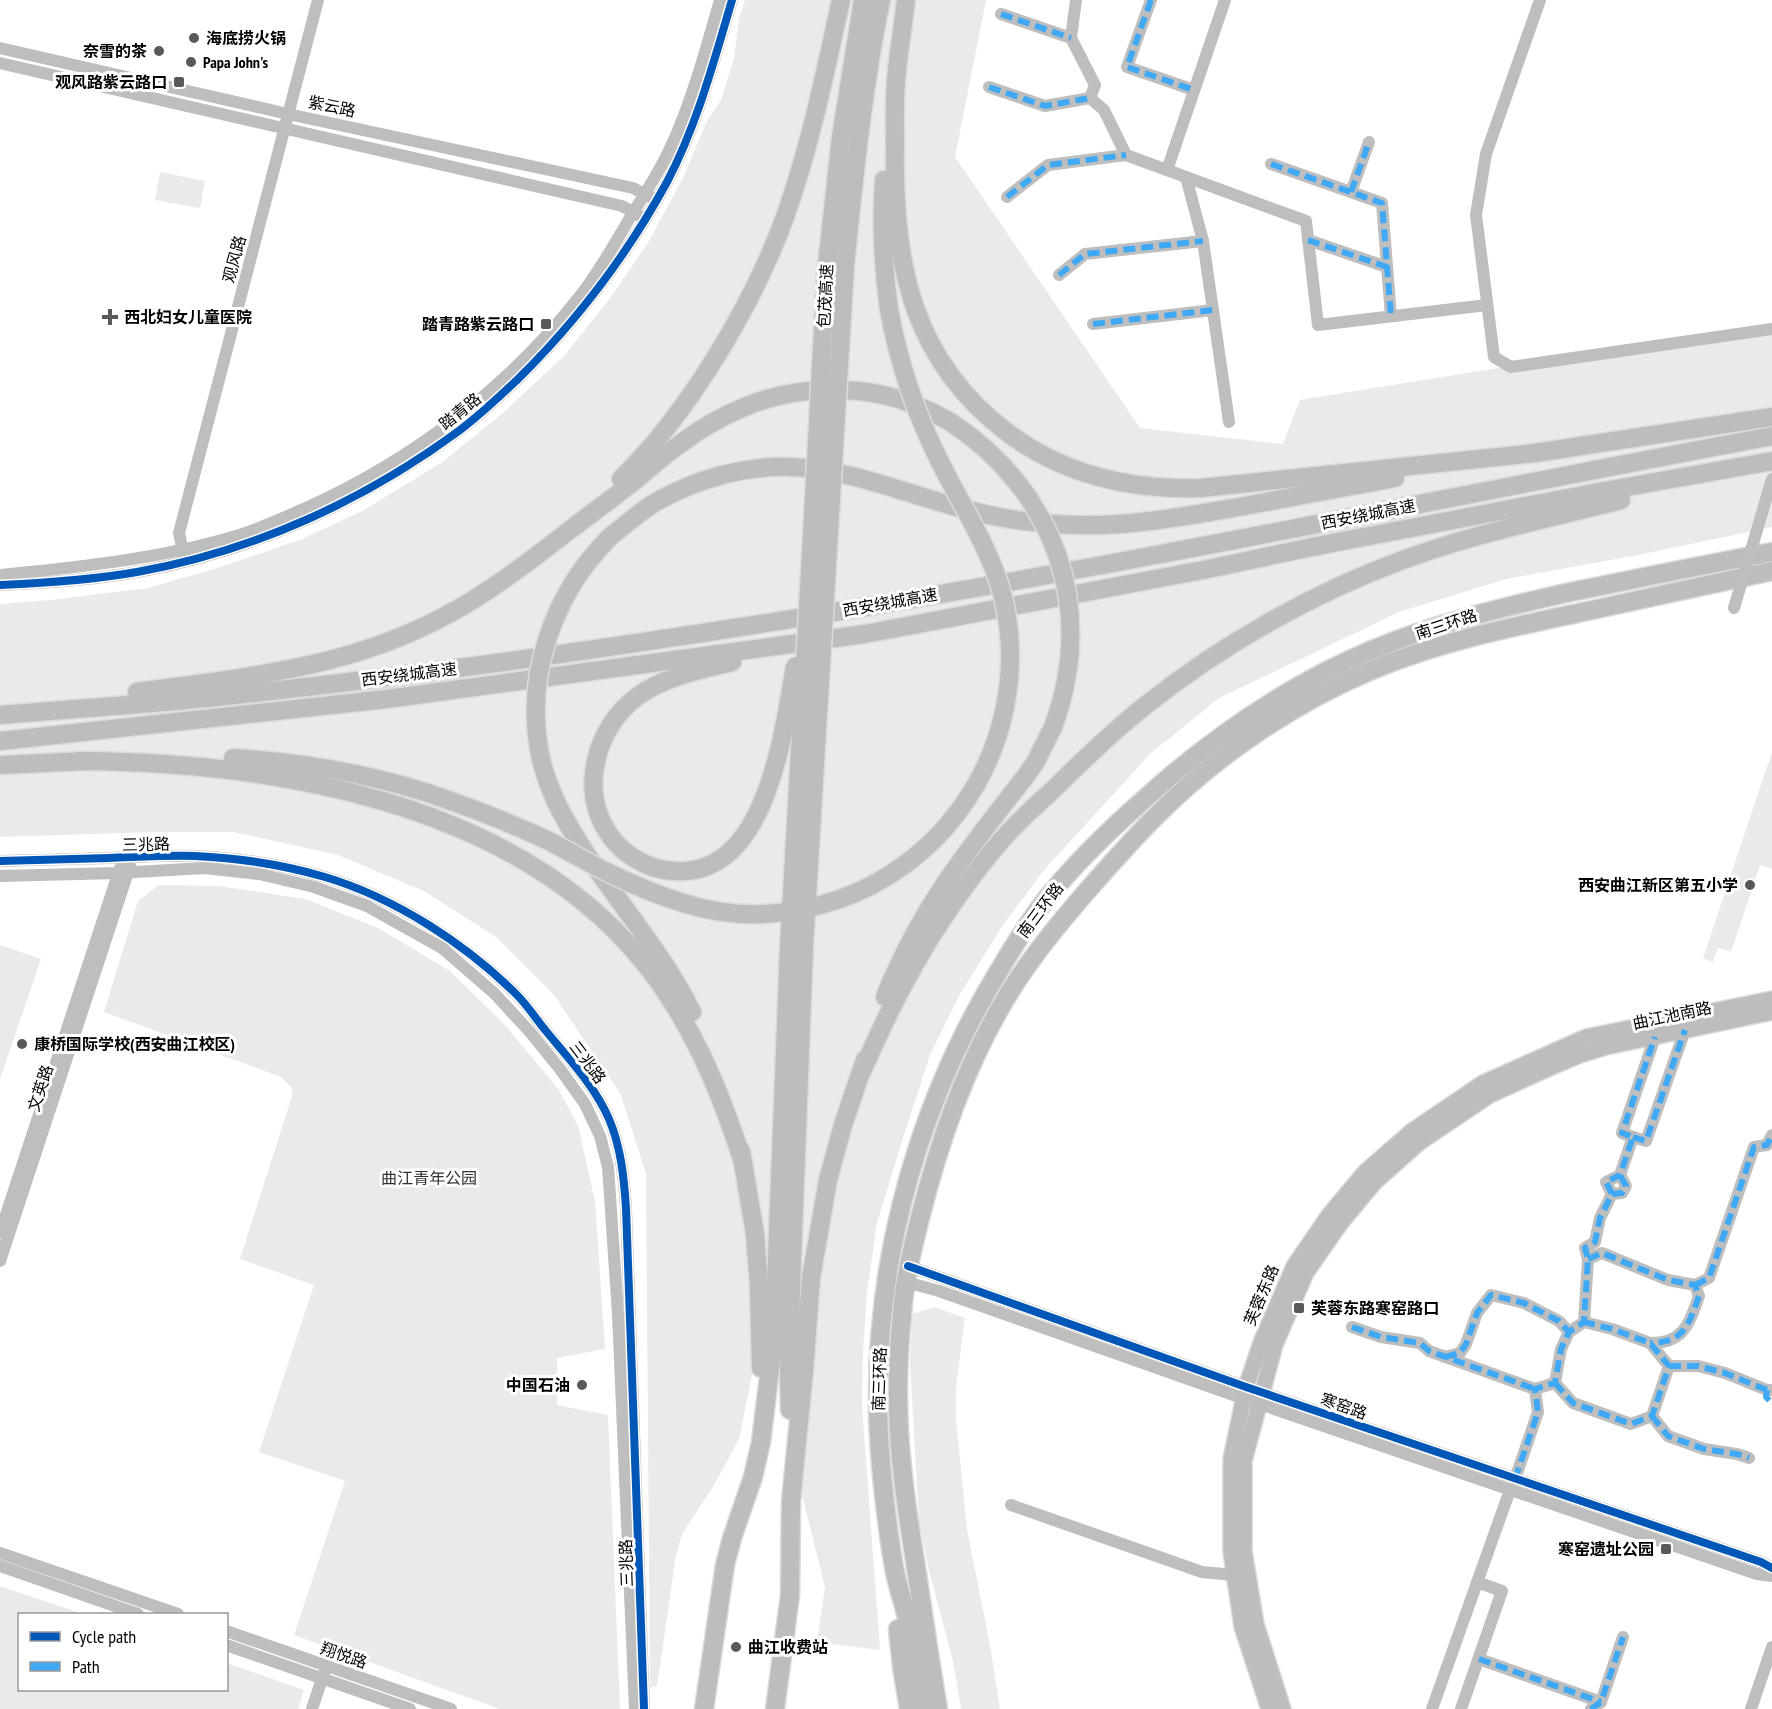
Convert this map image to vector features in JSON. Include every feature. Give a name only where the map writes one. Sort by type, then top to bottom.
[{"type":"highway","points":[[566,533],[626,474],[672,418],[714,359],[754,288],[784,217],[799,172],[814,120],[841,0]]},
{"type":"highway","name":"包茂高速","points":[[808,593],[826,274],[841,137],[863,0]]},
{"type":"highway","points":[[704,1709],[725,1565],[753,1477],[761,1442],[774,1336],[796,947],[817,755],[824,595],[845,266],[856,154],[870,51],[881,0]]},
{"type":"highway","points":[[0,765],[191,757],[253,759],[343,772],[428,793],[498,818],[660,896],[709,911],[743,915],[801,910],[853,894],[903,867],[937,837],[953,819],[972,793],[987,763],[999,733],[1008,687],[1010,642],[1006,612],[997,578],[984,546],[940,463],[918,412],[899,357],[889,310],[883,248],[883,195],[906,0]]},
{"type":"highway","points":[[896,82],[894,191],[902,261],[916,312],[935,354],[960,388],[999,426],[1035,451],[1064,466],[1111,481],[1176,489],[1255,483],[1535,453]]},
{"type":"highway","points":[[0,713],[260,676],[363,652],[461,608],[514,574],[626,488],[680,443],[729,415],[767,399],[804,392],[861,392],[897,399],[914,404],[952,423],[986,448],[1011,474],[1030,499],[1041,517],[1056,552],[1067,595],[1071,629],[1065,687],[1053,727],[1035,763],[954,870],[910,942],[887,991],[843,1125],[828,1180],[818,1230],[811,1278],[804,1371],[791,1487]]},
{"type":"highway","points":[[761,1442],[759,1285],[755,1234],[743,1162],[723,1089],[699,1027],[687,1003],[636,922],[581,847],[556,802],[544,771],[537,733],[536,707],[541,662],[551,628],[569,590],[588,561],[611,536],[654,504],[681,490],[723,475],[766,468],[804,468],[843,475],[962,509],[1022,521],[1046,524],[1103,525],[1180,517],[1535,453],[1772,417]]},
{"type":"highway","name":"西安绕城高速","points":[[0,713],[199,699],[591,650],[886,603],[1132,559],[1772,436]]},
{"type":"highway","points":[[862,1071],[895,999],[922,950],[995,848],[1026,815],[1122,725],[1162,693],[1207,662],[1324,594],[1398,561],[1503,528],[1770,468]]},
{"type":"highway","name":"西安绕城高速","points":[[0,741],[387,699],[839,637],[1047,600],[1312,547],[1770,468]]},
{"type":"highway","name":"南三环路","points":[[938,1709],[926,1696],[896,1577],[881,1471],[878,1407],[880,1346],[889,1271],[907,1186],[931,1108],[957,1047],[1008,955],[1051,894],[1077,864],[1120,822],[1195,756],[1241,721],[1341,664],[1412,635],[1483,612],[1772,552]]},
{"type":"highway","name":"南三环路","points":[[926,1696],[917,1577],[899,1433],[901,1316],[907,1274],[927,1190],[944,1133],[967,1076],[999,1010],[1058,925],[1154,817],[1211,768],[1272,724],[1315,698],[1371,670],[1480,634],[1772,571]]},
{"type":"highway","points":[[775,1709],[790,1595],[789,1367],[796,947],[808,593]]},
{"type":"highway","points":[[808,593],[786,717],[777,761],[768,790],[755,819],[738,844],[708,866],[684,871],[669,871],[652,867],[627,854],[614,841],[605,828],[596,805],[593,777],[604,737],[618,716],[639,695],[671,679],[736,661],[839,637]]},
{"type":"highway","points":[[78,761],[185,764],[305,781],[369,797],[444,822],[490,842],[532,865],[566,887],[600,916],[629,945],[660,984],[677,1008],[696,1045],[743,1162]]},
{"type":"highway","points":[[896,1577],[894,1594],[909,1709]]},
{"type":"highway","points":[[917,1577],[945,1679],[950,1709]]},
{"type":"main road","name":"曲江池南路","points":[[1586,1037],[1772,999]]},
{"type":"main road","name":"曲江池南路","points":[[1580,1055],[1606,1047],[1772,1012]]},
{"type":"main road","name":"芙蓉东路","points":[[1269,1709],[1242,1627],[1234,1575],[1231,1552],[1231,1460],[1245,1393],[1262,1340],[1294,1266],[1329,1215],[1365,1172],[1412,1131],[1484,1083],[1586,1037]]},
{"type":"main road","name":"芙蓉东路","points":[[1283,1709],[1256,1624],[1244,1551],[1244,1461],[1275,1345],[1306,1273],[1340,1224],[1375,1182],[1420,1142],[1490,1095],[1580,1055]]},
{"type":"street","name":"观风路","points":[[184,556],[179,533],[318,0]]},
{"type":"street","name":"踏青路","points":[[0,575],[154,557],[184,556],[237,547],[311,519],[390,477],[461,429],[505,392],[538,359],[606,280],[650,198],[676,135],[701,66],[720,0]]},
{"type":"street","name":"踏青路","points":[[650,198],[667,181],[697,112],[732,0]]},
{"type":"street","points":[[1076,0],[1071,38],[1095,85],[1090,98]]},
{"type":"street","points":[[1151,0],[1127,67],[1194,90]]},
{"type":"street","points":[[1167,170],[1225,0]]},
{"type":"street","points":[[1540,0],[1486,154],[1476,215],[1494,357],[1511,367],[1772,329]]},
{"type":"street","points":[[1001,14],[1071,38]]},
{"type":"street","name":"紫云路","points":[[0,48],[288,114],[633,188],[650,198]]},
{"type":"street","name":"紫云路","points":[[0,63],[622,206],[639,216]]},
{"type":"street","points":[[989,87],[1044,106],[1090,98]]},
{"type":"street","points":[[1090,98],[1104,110],[1126,155]]},
{"type":"street","points":[[1351,192],[1369,142]]},
{"type":"street","points":[[1007,197],[1048,165],[1126,155],[1306,221],[1318,325],[1487,305]]},
{"type":"street","points":[[1271,164],[1382,203],[1391,316]]},
{"type":"street","points":[[1186,177],[1203,240],[1229,422]]},
{"type":"street","points":[[1059,275],[1085,254],[1203,240]]},
{"type":"street","points":[[1308,240],[1387,267]]},
{"type":"street","points":[[1093,324],[1213,310]]},
{"type":"street","points":[[1734,608],[1770,468]]},
{"type":"street","name":"踏青路","points":[[0,585],[42,583],[136,572],[184,556]]},
{"type":"street","name":"三兆路","points":[[0,861],[197,856],[284,867],[326,877],[363,892],[436,929],[465,951],[518,996],[594,1092],[609,1119],[624,1181],[644,1709]]},
{"type":"street","name":"文英路","points":[[0,1233],[128,858]]},
{"type":"street","name":"三兆路","points":[[0,876],[204,868],[259,874],[314,887],[367,906],[442,948],[494,993],[560,1069],[585,1104],[600,1136],[609,1167],[635,1709]]},
{"type":"street","name":"文英路","points":[[0,1261],[123,872]]},
{"type":"street","points":[[1655,1037],[1622,1132],[1646,1141],[1685,1030]]},
{"type":"street","points":[[1584,1322],[1588,1259],[1585,1248],[1599,1247],[1668,1280],[1695,1285],[1709,1278],[1754,1147],[1767,1145],[1772,1135]]},
{"type":"street","points":[[1599,1247],[1600,1218],[1612,1194],[1606,1182],[1620,1174],[1633,1137]]},
{"type":"street","name":"寒窑路","points":[[907,1274],[939,1291],[1513,1484],[1761,1562],[1772,1568]]},
{"type":"street","points":[[1555,1383],[1561,1349],[1569,1332],[1584,1322],[1612,1329],[1650,1343],[1664,1343],[1677,1338],[1686,1329],[1699,1296],[1695,1285]]},
{"type":"street","points":[[1445,1357],[1460,1353],[1466,1344],[1477,1313],[1491,1295],[1524,1303],[1559,1321],[1569,1332]]},
{"type":"street","points":[[1352,1327],[1381,1337],[1420,1343],[1429,1351],[1535,1389],[1555,1383]]},
{"type":"street","points":[[1650,1343],[1669,1366]]},
{"type":"street","points":[[1669,1366],[1707,1368],[1725,1373],[1770,1394]]},
{"type":"street","points":[[1652,1416],[1669,1366]]},
{"type":"street","points":[[1555,1383],[1573,1403],[1631,1424],[1652,1416]]},
{"type":"street","points":[[1432,1709],[1538,1412],[1535,1389]]},
{"type":"street","points":[[1652,1416],[1668,1436],[1704,1449],[1749,1458]]},
{"type":"street","name":"寒窑路","points":[[1513,1484],[1757,1574],[1772,1576]]},
{"type":"street","points":[[1011,1505],[1202,1572],[1234,1575]]},
{"type":"street","points":[[0,1553],[175,1613]]},
{"type":"street","points":[[0,1566],[135,1613]]},
{"type":"street","points":[[1461,1709],[1502,1591],[1478,1582]]},
{"type":"street","name":"翔悦路","points":[[228,1632],[451,1709]]},
{"type":"street","points":[[1479,1659],[1596,1705],[1623,1637]]},
{"type":"street","name":"翔悦路","points":[[228,1646],[410,1709]]},
{"type":"street","points":[[1751,1709],[1772,1647]]},
{"type":"street","points":[[312,1709],[326,1666]]},
{"type":"green space","points":[[745,0],[986,0],[955,157],[1140,428],[1283,444],[1300,400],[1772,324],[1772,527],[1506,579],[1399,612],[1219,698],[1151,753],[1044,870],[1003,925],[960,994],[930,1055],[877,1223],[867,1291],[862,1406],[880,1650],[817,1642],[825,1587],[802,1495],[798,1466],[808,1383],[752,1375],[739,1439],[714,1485],[682,1534],[676,1555],[657,1686],[650,1688],[646,1174],[621,1095],[554,995],[496,937],[424,891],[338,855],[233,832],[0,837],[0,604],[148,588],[227,565],[302,539],[364,510],[444,461],[504,412],[564,356],[611,297],[649,241],[682,180],[707,121],[721,100],[734,58],[739,19]]},
{"type":"green space","points":[[160,172],[205,181],[200,208],[155,200]]},
{"type":"green space","points":[[1772,752],[1772,869],[1760,865],[1731,952],[1718,948],[1713,962],[1703,958]]},
{"type":"green space","name":"曲江青年公园","points":[[159,885],[219,886],[305,899],[380,929],[450,971],[505,1025],[559,1090],[578,1126],[595,1201],[605,1349],[557,1358],[557,1405],[608,1415],[620,1709],[500,1709],[294,1635],[345,1481],[259,1452],[314,1285],[240,1259],[292,1096],[292,1088],[281,1077],[104,1012],[138,901]]},
{"type":"green space","points":[[0,945],[41,959],[0,1079]]},
{"type":"green space","points":[[934,1307],[965,1318],[956,1386],[956,1418],[967,1530],[1000,1709],[961,1709],[953,1661],[928,1567],[919,1521],[910,1363],[912,1314]]},
{"type":"green space","points":[[0,1586],[80,1613],[18,1613],[18,1691],[228,1691],[228,1663],[304,1690],[298,1709],[0,1709]]},
{"type":"marked path","points":[[1151,0],[1127,67],[1194,90]]},
{"type":"marked path","points":[[1001,14],[1071,38]]},
{"type":"marked path","points":[[989,87],[1045,106],[1090,98]]},
{"type":"marked path","points":[[1351,192],[1369,142]]},
{"type":"marked path","points":[[1007,197],[1048,165],[1126,155]]},
{"type":"marked path","points":[[1271,164],[1382,203],[1391,316]]},
{"type":"marked path","points":[[1308,240],[1387,267]]},
{"type":"marked path","points":[[1059,275],[1085,254],[1203,241]]},
{"type":"marked path","points":[[1093,324],[1213,310]]},
{"type":"marked path","points":[[1633,1137],[1646,1141],[1685,1030]]},
{"type":"marked path","points":[[1515,1479],[1538,1412],[1535,1389],[1555,1383],[1561,1349],[1569,1332],[1584,1322],[1588,1259],[1585,1248],[1595,1242],[1600,1218],[1612,1194],[1606,1182],[1620,1175],[1633,1137],[1622,1133],[1655,1037]]},
{"type":"marked path","points":[[1695,1285],[1709,1278],[1754,1147],[1767,1145],[1772,1135]]},
{"type":"marked path","points":[[1612,1194],[1622,1193],[1626,1186],[1620,1175]]},
{"type":"marked path","points":[[1588,1259],[1602,1253],[1668,1280],[1695,1285],[1699,1296],[1684,1330],[1671,1340],[1650,1343]]},
{"type":"marked path","points":[[1445,1357],[1460,1353],[1466,1344],[1477,1313],[1491,1295],[1524,1303],[1559,1321],[1569,1332]]},
{"type":"marked path","points":[[1555,1383],[1573,1403],[1631,1424],[1652,1416],[1669,1366],[1650,1343],[1612,1329],[1584,1322]]},
{"type":"marked path","points":[[1352,1327],[1381,1337],[1420,1343],[1429,1351],[1535,1389]]},
{"type":"marked path","points":[[1669,1366],[1698,1366],[1772,1390]]},
{"type":"marked path","points":[[1767,1390],[1766,1397],[1772,1401]]},
{"type":"marked path","points":[[1652,1416],[1668,1436],[1704,1449],[1749,1458]]},
{"type":"marked path","points":[[1591,1709],[1601,1702],[1623,1637]]},
{"type":"marked path","points":[[1479,1659],[1601,1702]]},
{"type":"cycle path","points":[[0,585],[68,581],[137,572],[181,563],[265,537],[346,501],[423,456],[467,424],[517,380],[560,334],[600,287],[635,236],[678,160],[704,92],[732,0]]},
{"type":"cycle path","points":[[0,861],[163,856],[211,857],[244,860],[293,869],[351,886],[403,910],[475,958],[521,999],[580,1073],[596,1095],[609,1119],[619,1152],[624,1185],[644,1709]]},
{"type":"cycle path","points":[[908,1266],[1246,1387],[1761,1562],[1772,1568]]},
{"type":"place","name":"海底捞火锅","points":[[194,38]]},
{"type":"place","name":"奈雪的茶","points":[[159,51]]},
{"type":"place","name":"Papa John's","points":[[191,62]]},
{"type":"place","name":"观风路紫云路口","points":[[179,82]]},
{"type":"place","name":"西北妇女儿童医院","points":[[110,317]]},
{"type":"place","name":"踏青路紫云路口","points":[[546,324]]},
{"type":"place","name":"西安曲江新区第五小学","points":[[1750,885]]},
{"type":"place","name":"康桥国际学校(西安曲江校区)","points":[[22,1044]]},
{"type":"place","name":"芙蓉东路寒窑路口","points":[[1299,1308]]},
{"type":"place","name":"中国石油","points":[[582,1385]]},
{"type":"place","name":"寒窑遗址公园","points":[[1666,1549]]},
{"type":"place","name":"曲江收费站","points":[[736,1647]]}]
